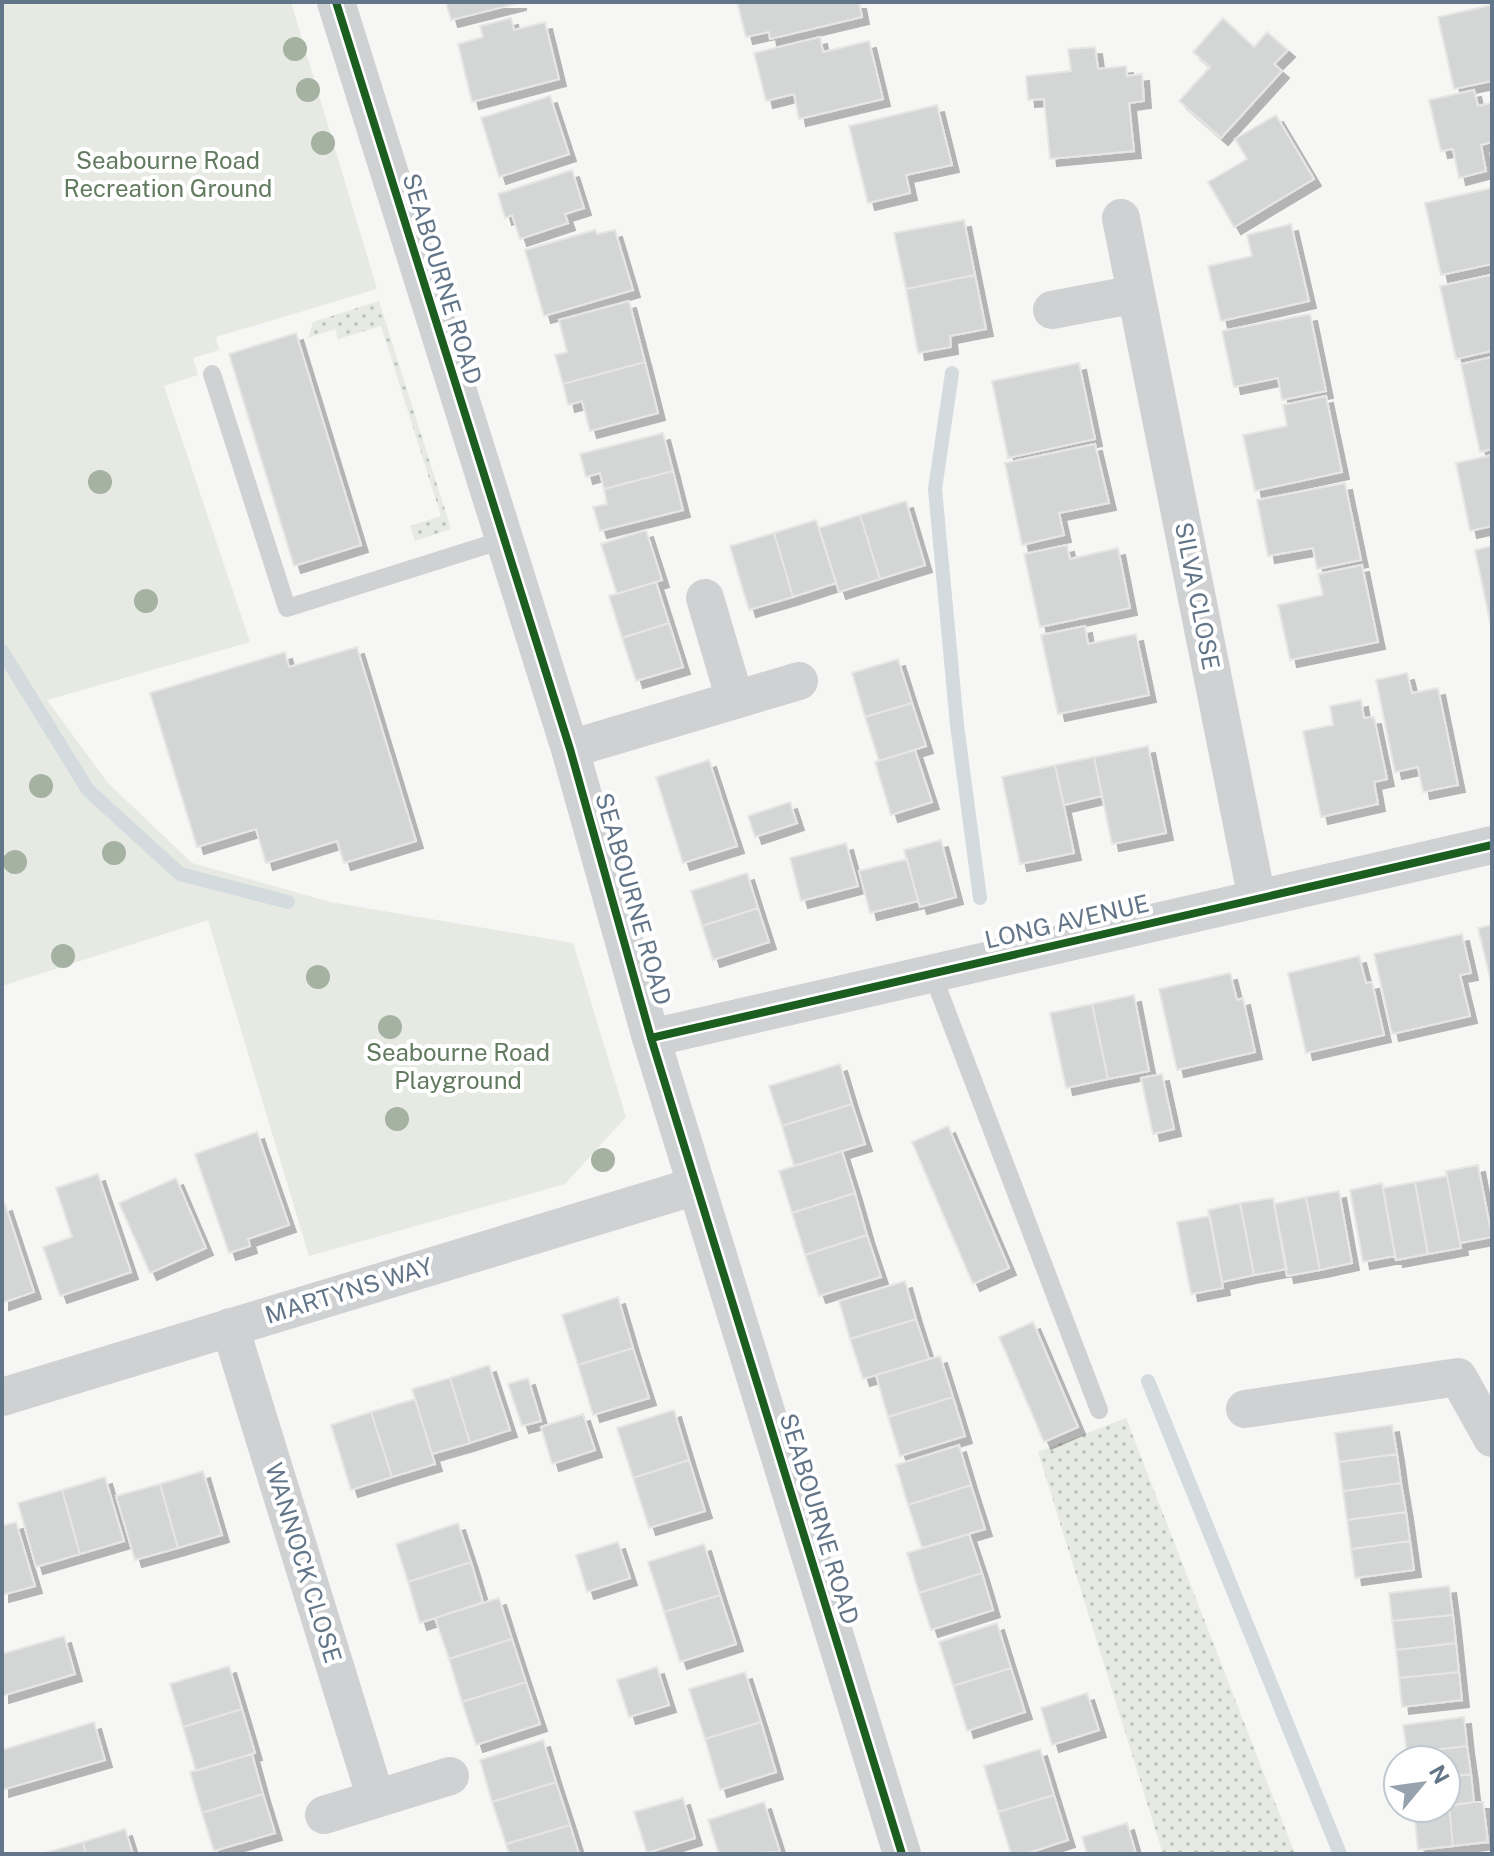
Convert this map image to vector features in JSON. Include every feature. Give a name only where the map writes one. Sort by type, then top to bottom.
[{"type":"street","name":"SEABOURNE ROAD","points":[[336,2],[570,749],[651,1038],[902,1854]]},
{"type":"street","name":"SILVA CLOSE","points":[[1121,218],[1257,899]]},
{"type":"street","points":[[1052,310],[1136,294]]},
{"type":"street","points":[[705,598],[735,700]]},
{"type":"street","points":[[570,749],[799,681]]},
{"type":"street","name":"LONG AVENUE","points":[[651,1038],[1492,845]]},
{"type":"street","name":"MARTYNS WAY","points":[[2,1397],[696,1186]]},
{"type":"street","name":"WANNOCK CLOSE","points":[[230,1327],[376,1799]]},
{"type":"street","points":[[1245,1409],[1458,1377],[1492,1438]]},
{"type":"street","points":[[324,1815],[450,1776]]},
{"type":"lane","points":[[212,374],[287,608],[503,540]]},
{"type":"lane","points":[[932,973],[1099,1410]]},
{"type":"green space","name":"Seabourne Road Recreation Ground","points":[[2,2],[291,2],[377,289],[216,337],[219,350],[193,358],[198,375],[164,386],[250,642],[47,700],[108,783],[192,863],[330,902],[573,943],[626,1117],[565,1184],[309,1256],[208,920],[2,986]]},
{"type":"green space","points":[[379,301],[451,529],[415,541],[410,526],[441,516],[381,326],[338,339],[335,329],[308,338],[313,322]]},
{"type":"green space","points":[[1126,1418],[1295,1854],[1163,1854],[1038,1452]]},
{"type":"building","points":[[446,2],[519,2],[519,3],[451,20]]},
{"type":"building","points":[[737,2],[859,2],[862,17],[770,39],[769,32],[746,37]]},
{"type":"building","points":[[1492,5],[1492,81],[1454,89],[1438,17]]},
{"type":"building","points":[[511,18],[514,30],[545,22],[559,79],[472,102],[458,44],[483,37],[480,26]]},
{"type":"building","points":[[1223,18],[1254,47],[1267,32],[1288,50],[1274,64],[1282,71],[1221,138],[1179,101],[1210,67],[1193,52]]},
{"type":"building","points":[[820,37],[823,52],[869,41],[883,99],[799,119],[794,94],[766,101],[754,53]]},
{"type":"building","points":[[1095,47],[1098,69],[1126,66],[1127,76],[1142,74],[1144,101],[1129,103],[1134,151],[1050,159],[1044,99],[1028,100],[1026,76],[1071,71],[1068,49]]},
{"type":"building","points":[[1474,90],[1478,106],[1492,103],[1492,142],[1481,145],[1486,171],[1459,178],[1453,149],[1441,151],[1429,100]]},
{"type":"building","points":[[550,96],[569,154],[499,177],[481,118]]},
{"type":"building","points":[[937,105],[952,165],[906,175],[910,193],[868,203],[849,126]]},
{"type":"building","points":[[1276,115],[1314,179],[1234,227],[1208,182],[1247,159],[1235,139]]},
{"type":"building","points":[[572,170],[584,208],[565,214],[568,223],[520,239],[512,215],[505,218],[498,194]]},
{"type":"building","points":[[1492,188],[1492,264],[1441,275],[1425,203]]},
{"type":"building","points":[[964,220],[975,275],[906,289],[894,233]]},
{"type":"building","points":[[1291,224],[1309,301],[1221,321],[1208,266],[1252,256],[1247,235]]},
{"type":"building","points":[[595,230],[597,234],[615,230],[633,290],[544,316],[525,250]]},
{"type":"building","points":[[975,275],[986,329],[950,336],[951,347],[918,353],[906,289]]},
{"type":"building","points":[[1492,275],[1492,351],[1456,359],[1440,286]]},
{"type":"building","points":[[629,301],[645,362],[563,384],[555,355],[567,352],[559,320]]},
{"type":"building","points":[[1310,314],[1326,391],[1282,400],[1278,378],[1234,387],[1222,331]]},
{"type":"building","points":[[296,333],[361,545],[294,566],[229,354]]},
{"type":"building","points":[[1492,357],[1492,449],[1480,452],[1461,364]]},
{"type":"building","points":[[645,362],[658,413],[590,431],[582,401],[568,405],[563,384]]},
{"type":"building","points":[[1079,363],[1095,439],[1008,458],[992,381]]},
{"type":"building","points":[[1326,396],[1342,472],[1255,491],[1243,435],[1287,426],[1283,405]]},
{"type":"building","points":[[663,433],[673,471],[604,489],[600,473],[586,477],[580,454]]},
{"type":"building","points":[[1095,444],[1109,503],[1059,513],[1064,535],[1022,545],[1005,463]]},
{"type":"building","points":[[1492,455],[1492,526],[1470,531],[1456,463]]},
{"type":"building","points":[[673,471],[683,510],[600,531],[593,507],[607,504],[604,489]]},
{"type":"building","points":[[1345,483],[1361,560],[1317,569],[1313,548],[1268,556],[1257,500]]},
{"type":"building","points":[[906,501],[925,565],[880,579],[860,515]]},
{"type":"building","points":[[860,515],[880,579],[839,592],[819,528]]},
{"type":"building","points":[[816,520],[836,583],[793,597],[774,533]]},
{"type":"building","points":[[646,530],[662,580],[617,594],[601,544]]},
{"type":"building","points":[[774,533],[793,597],[749,610],[730,546]]},
{"type":"building","points":[[1067,545],[1070,559],[1118,548],[1130,608],[1040,627],[1024,554]]},
{"type":"building","points":[[1492,546],[1492,622],[1490,622],[1475,550]]},
{"type":"building","points":[[1362,565],[1378,642],[1290,660],[1278,605],[1323,595],[1318,574]]},
{"type":"building","points":[[656,582],[669,623],[622,638],[609,596]]},
{"type":"building","points":[[669,623],[683,667],[636,681],[622,638]]},
{"type":"building","points":[[1085,626],[1088,644],[1136,634],[1149,695],[1058,714],[1041,635]]},
{"type":"building","points":[[357,647],[416,841],[344,863],[337,841],[266,863],[256,829],[197,847],[150,693],[285,652],[289,667]]},
{"type":"building","points":[[898,659],[912,703],[865,717],[852,673]]},
{"type":"building","points":[[1407,673],[1412,693],[1438,688],[1458,785],[1423,792],[1418,767],[1395,772],[1376,680]]},
{"type":"building","points":[[1361,700],[1364,718],[1374,717],[1387,779],[1374,782],[1378,804],[1321,817],[1303,731],[1333,725],[1330,706]]},
{"type":"building","points":[[912,703],[926,746],[879,761],[865,717]]},
{"type":"building","points":[[1148,746],[1166,833],[1112,844],[1094,757]]},
{"type":"building","points":[[915,750],[932,802],[891,815],[875,762]]},
{"type":"building","points":[[1094,757],[1102,796],[1064,805],[1055,765]]},
{"type":"building","points":[[709,760],[737,846],[683,863],[656,777]]},
{"type":"building","points":[[1055,765],[1074,853],[1020,864],[1002,777]]},
{"type":"building","points":[[790,802],[797,823],[755,837],[748,816]]},
{"type":"building","points":[[941,840],[956,897],[920,907],[904,850]]},
{"type":"building","points":[[846,843],[858,886],[801,901],[790,858]]},
{"type":"building","points":[[907,859],[918,901],[870,913],[859,871]]},
{"type":"building","points":[[747,873],[758,908],[702,926],[691,891]]},
{"type":"building","points":[[758,908],[769,942],[713,960],[702,926]]},
{"type":"building","points":[[1492,925],[1492,982],[1491,982],[1478,928]]},
{"type":"building","points":[[1462,934],[1471,973],[1460,975],[1470,1016],[1392,1034],[1374,954]]},
{"type":"building","points":[[1359,956],[1366,983],[1372,982],[1384,1035],[1306,1053],[1288,973]]},
{"type":"building","points":[[1230,973],[1237,1000],[1243,998],[1255,1052],[1177,1070],[1159,989]]},
{"type":"building","points":[[1134,995],[1149,1071],[1108,1079],[1092,1004]]},
{"type":"building","points":[[1092,1004],[1108,1079],[1066,1088],[1050,1013]]},
{"type":"building","points":[[840,1064],[852,1104],[782,1126],[769,1086]]},
{"type":"building","points":[[1162,1074],[1174,1129],[1153,1134],[1141,1078]]},
{"type":"building","points":[[852,1104],[865,1144],[794,1166],[782,1126]]},
{"type":"building","points":[[948,1126],[1009,1268],[973,1284],[912,1142]]},
{"type":"building","points":[[257,1132],[289,1225],[248,1239],[250,1246],[229,1253],[195,1154]]},
{"type":"building","points":[[842,1151],[855,1193],[792,1213],[779,1171]]},
{"type":"building","points":[[1478,1165],[1492,1237],[1460,1243],[1446,1171]]},
{"type":"building","points":[[98,1174],[131,1272],[60,1296],[43,1247],[72,1237],[56,1188]]},
{"type":"building","points":[[1447,1176],[1461,1248],[1428,1254],[1415,1182]]},
{"type":"building","points":[[176,1178],[206,1248],[150,1273],[119,1203]]},
{"type":"building","points":[[1415,1182],[1428,1254],[1396,1260],[1383,1188]]},
{"type":"building","points":[[1382,1183],[1395,1256],[1363,1262],[1350,1190]]},
{"type":"building","points":[[1339,1191],[1352,1263],[1320,1270],[1306,1197]]},
{"type":"building","points":[[855,1193],[867,1235],[805,1255],[792,1213]]},
{"type":"building","points":[[1306,1197],[1320,1270],[1287,1276],[1274,1204]]},
{"type":"building","points":[[1273,1198],[1287,1269],[1254,1275],[1240,1203]]},
{"type":"building","points":[[1240,1203],[1254,1275],[1222,1282],[1208,1210]]},
{"type":"building","points":[[5,1204],[34,1292],[2,1303],[2,1205]]},
{"type":"building","points":[[1210,1216],[1223,1288],[1191,1294],[1177,1222]]},
{"type":"building","points":[[867,1235],[881,1277],[819,1296],[805,1255]]},
{"type":"building","points":[[905,1281],[916,1319],[850,1339],[839,1301]]},
{"type":"building","points":[[618,1297],[633,1348],[578,1365],[562,1315]]},
{"type":"building","points":[[916,1319],[929,1359],[863,1379],[850,1339]]},
{"type":"building","points":[[1033,1322],[1078,1427],[1044,1442],[999,1337]]},
{"type":"building","points":[[633,1348],[649,1398],[593,1415],[578,1365]]},
{"type":"building","points":[[940,1356],[953,1397],[888,1417],[876,1375]]},
{"type":"building","points":[[489,1365],[510,1430],[470,1443],[450,1378]]},
{"type":"building","points":[[450,1378],[470,1443],[432,1454],[412,1389]]},
{"type":"building","points":[[528,1378],[541,1421],[522,1426],[508,1384]]},
{"type":"building","points":[[953,1397],[965,1436],[900,1456],[888,1417]]},
{"type":"building","points":[[415,1399],[435,1464],[392,1477],[371,1412]]},
{"type":"building","points":[[674,1410],[689,1460],[633,1478],[617,1428]]},
{"type":"building","points":[[371,1412],[392,1477],[351,1490],[331,1425]]},
{"type":"building","points":[[583,1414],[595,1450],[552,1464],[541,1427]]},
{"type":"building","points":[[1392,1425],[1397,1454],[1339,1462],[1335,1433]]},
{"type":"building","points":[[959,1445],[971,1485],[908,1505],[896,1465]]},
{"type":"building","points":[[1397,1454],[1401,1483],[1343,1491],[1339,1462]]},
{"type":"building","points":[[689,1460],[705,1511],[649,1528],[633,1478]]},
{"type":"building","points":[[203,1471],[222,1535],[178,1548],[160,1484]]},
{"type":"building","points":[[105,1477],[124,1541],[80,1554],[62,1490]]},
{"type":"building","points":[[1401,1483],[1406,1512],[1347,1520],[1343,1491]]},
{"type":"building","points":[[160,1484],[178,1548],[135,1560],[116,1496]]},
{"type":"building","points":[[971,1485],[985,1529],[922,1548],[908,1505]]},
{"type":"building","points":[[62,1490],[80,1554],[36,1567],[18,1503]]},
{"type":"building","points":[[1406,1512],[1410,1541],[1351,1549],[1347,1520]]},
{"type":"building","points":[[16,1522],[35,1586],[2,1595],[2,1526]]},
{"type":"building","points":[[458,1523],[471,1562],[408,1582],[396,1544]]},
{"type":"building","points":[[969,1534],[982,1573],[919,1593],[907,1553]]},
{"type":"building","points":[[1410,1541],[1414,1570],[1355,1578],[1351,1549]]},
{"type":"building","points":[[618,1542],[630,1578],[587,1592],[576,1555]]},
{"type":"building","points":[[704,1544],[720,1595],[664,1612],[648,1562]]},
{"type":"building","points":[[471,1562],[483,1602],[420,1623],[408,1582]]},
{"type":"building","points":[[982,1573],[993,1610],[931,1630],[919,1593]]},
{"type":"building","points":[[1449,1586],[1453,1615],[1392,1621],[1389,1593]]},
{"type":"building","points":[[720,1595],[736,1644],[680,1662],[664,1612]]},
{"type":"building","points":[[499,1598],[512,1639],[449,1659],[435,1618]]},
{"type":"building","points":[[1453,1615],[1456,1643],[1396,1650],[1392,1621]]},
{"type":"building","points":[[997,1623],[1011,1668],[953,1686],[939,1642]]},
{"type":"building","points":[[64,1636],[75,1674],[2,1696],[2,1654]]},
{"type":"building","points":[[512,1639],[526,1682],[462,1702],[449,1659]]},
{"type":"building","points":[[1456,1643],[1459,1672],[1399,1678],[1396,1650]]},
{"type":"building","points":[[229,1666],[242,1709],[183,1727],[170,1684]]},
{"type":"building","points":[[657,1667],[669,1705],[629,1717],[617,1680]]},
{"type":"building","points":[[1011,1668],[1025,1712],[967,1731],[953,1686]]},
{"type":"building","points":[[745,1672],[761,1722],[705,1739],[689,1689]]},
{"type":"building","points":[[1459,1672],[1462,1700],[1402,1707],[1399,1678]]},
{"type":"building","points":[[526,1682],[540,1724],[476,1745],[462,1702]]},
{"type":"building","points":[[1087,1693],[1099,1730],[1052,1745],[1041,1708]]},
{"type":"building","points":[[242,1709],[255,1753],[196,1771],[183,1727]]},
{"type":"building","points":[[1464,1717],[1467,1746],[1406,1744],[1403,1725]]},
{"type":"building","points":[[94,1722],[105,1760],[2,1790],[2,1750]]},
{"type":"building","points":[[761,1722],[776,1772],[720,1790],[705,1739]]},
{"type":"building","points":[[543,1740],[556,1782],[492,1802],[480,1760]]},
{"type":"building","points":[[1467,1746],[1471,1774],[1462,1775],[1462,1747]]},
{"type":"building","points":[[1040,1749],[1054,1795],[998,1812],[984,1766]]},
{"type":"building","points":[[252,1754],[263,1794],[202,1813],[190,1772]]},
{"type":"building","points":[[1471,1774],[1474,1802],[1462,1804],[1462,1775]]},
{"type":"building","points":[[556,1782],[570,1825],[506,1844],[492,1802]]},
{"type":"building","points":[[263,1794],[275,1833],[214,1851],[202,1813]]},
{"type":"building","points":[[1054,1795],[1068,1840],[1025,1854],[1011,1854],[998,1812]]},
{"type":"building","points":[[683,1798],[695,1838],[647,1853],[634,1812]]},
{"type":"building","points":[[764,1802],[780,1852],[719,1854],[708,1820]]},
{"type":"building","points":[[1483,1802],[1488,1842],[1453,1846],[1451,1824],[1462,1824],[1462,1804]]},
{"type":"building","points":[[1127,1823],[1136,1854],[1087,1854],[1082,1837]]},
{"type":"building","points":[[1415,1824],[1451,1824],[1453,1846],[1418,1850]]},
{"type":"building","points":[[570,1825],[579,1854],[509,1854],[506,1844]]},
{"type":"building","points":[[125,1829],[133,1854],[86,1854],[83,1842]]},
{"type":"building","points":[[83,1842],[86,1854],[41,1854]]},
{"type":"waterway","points":[[952,373],[935,489],[957,725],[980,898]]},
{"type":"waterway","points":[[2,651],[88,790],[180,874],[288,902]]},
{"type":"waterway","points":[[1148,1381],[1340,1854]]},
{"type":"cycle path","points":[[336,2],[570,749],[651,1038],[902,1854]]},
{"type":"cycle path","points":[[651,1038],[1492,845]]},
{"type":"park label","name":"Seabourne Road Playground","points":[[458,1067]]}]
